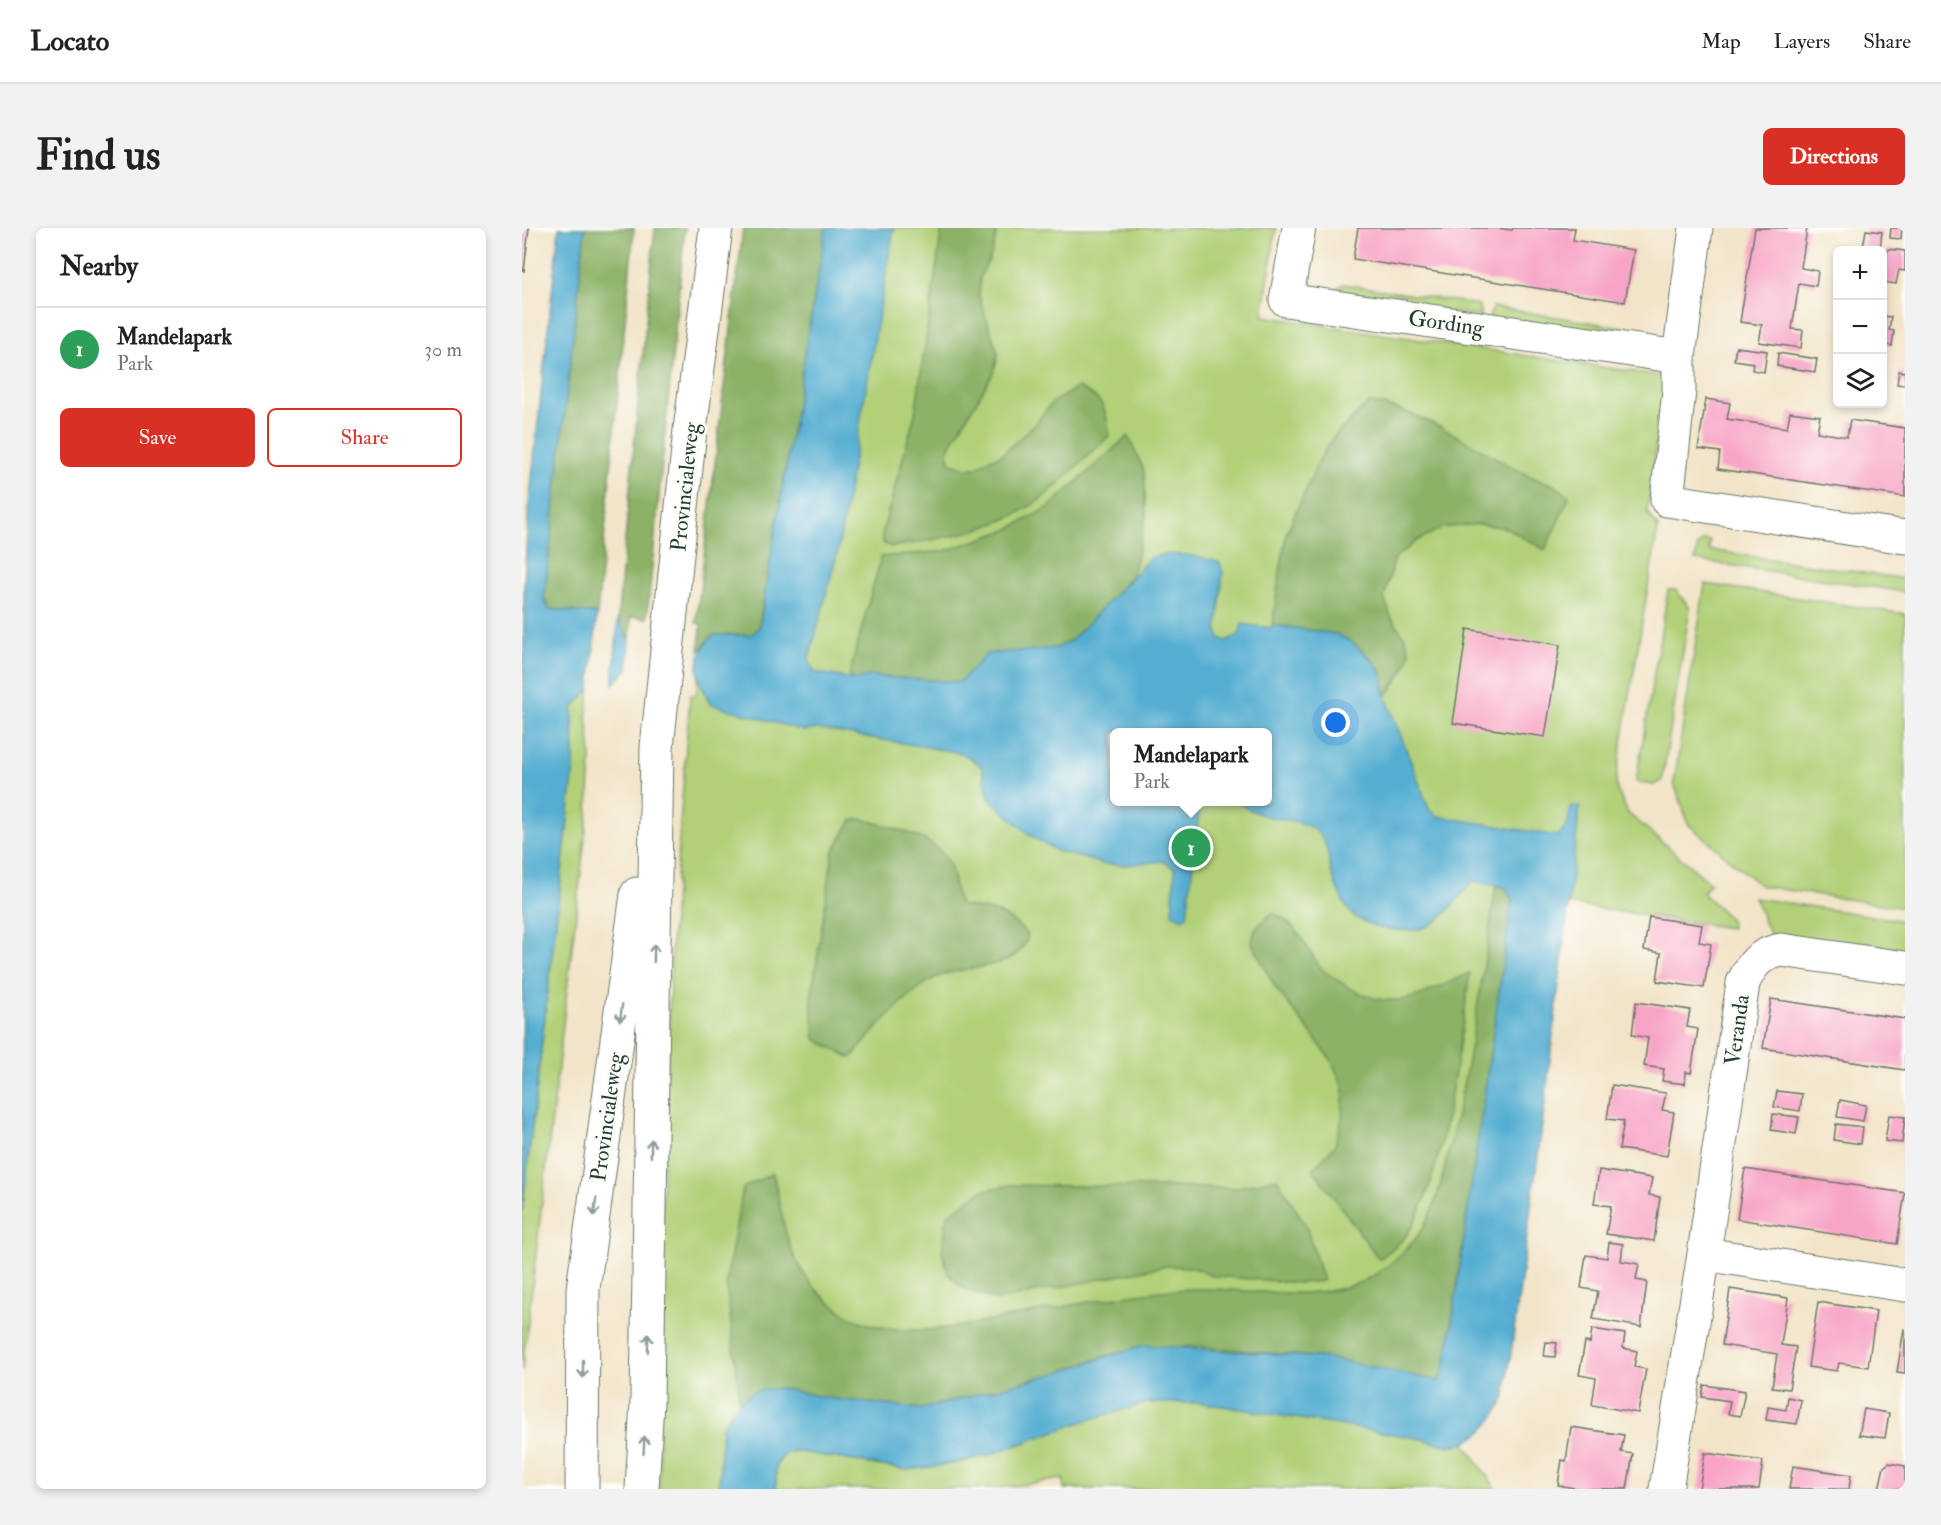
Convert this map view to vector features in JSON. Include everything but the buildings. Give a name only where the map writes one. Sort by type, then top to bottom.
[{"type":"main road","name":"Provincialeweg","points":[[582,1489],[583,1289],[657,747],[690,430],[716,228]]},
{"type":"main road","name":"Gording","points":[[1299,228],[1286,300],[1679,357]]},
{"type":"main road","points":[[1696,228],[1679,357],[1679,391],[1667,500],[1905,537]]},
{"type":"main road","name":"Provincialeweg","points":[[642,1489],[647,1390],[657,747]]},
{"type":"main road","name":"Veranda","points":[[1666,1489],[1704,1254],[1743,983],[1758,958],[1768,952],[1781,950],[1905,968]]},
{"type":"main road","points":[[1704,1254],[1905,1285]]},
{"type":"green space","points":[[585,228],[634,228],[597,614],[550,609],[543,597]]},
{"type":"green space","points":[[655,228],[685,228],[647,618],[631,617],[630,640],[618,619],[618,613]]},
{"type":"green space","points":[[743,228],[826,228],[759,628],[751,635],[713,635],[699,651],[701,624],[696,623]]},
{"type":"green space","points":[[860,228],[1276,228],[1263,316],[1661,376],[1664,387],[1647,512],[1658,527],[1616,779],[1617,790],[1628,813],[1710,883],[1703,893],[1730,919],[1731,928],[1568,904],[1504,1399],[1426,1439],[1449,1446],[1464,1442],[1496,1489],[1064,1489],[1063,1479],[992,1489],[776,1489],[776,1465],[786,1453],[795,1451],[906,1470],[958,1463],[1028,1442],[722,1436],[719,1489],[659,1489],[661,1235],[672,932],[690,695],[696,695],[698,678],[710,704]]},
{"type":"green space","points":[[942,228],[998,228],[991,256],[980,277],[979,296],[998,354],[994,372],[951,444],[948,453],[951,463],[965,468],[976,468],[989,459],[1000,456],[1033,426],[1053,402],[1078,387],[1102,405],[1107,418],[1109,436],[1042,498],[1026,509],[970,532],[891,547],[883,543],[882,534],[915,414]]},
{"type":"green space","points":[[1343,284],[1479,305],[1481,317],[1336,294],[1336,289]]},
{"type":"green space","points":[[1493,307],[1631,329],[1634,335],[1489,318]]},
{"type":"green space","points":[[1370,402],[1391,407],[1430,422],[1525,474],[1555,486],[1569,497],[1545,550],[1507,528],[1477,524],[1442,528],[1418,540],[1395,558],[1384,597],[1391,617],[1405,637],[1410,653],[1404,670],[1386,697],[1381,676],[1373,660],[1360,649],[1328,634],[1272,625],[1286,534],[1319,460],[1334,436]]},
{"type":"green space","points":[[1128,436],[1144,470],[1146,516],[1133,573],[1100,614],[1071,641],[1056,648],[987,654],[960,682],[869,676],[858,680],[848,679],[881,557],[945,551],[1007,530],[1048,508]]},
{"type":"green space","points":[[1704,540],[1710,541],[1709,550],[1905,579],[1905,592],[1695,560],[1698,545]]},
{"type":"green space","points":[[1705,584],[1905,614],[1905,908],[1761,886],[1689,825],[1674,783]]},
{"type":"green space","points":[[1668,590],[1676,590],[1690,608],[1662,781],[1654,785],[1636,782]]},
{"type":"green space","points":[[590,689],[587,713],[591,757],[588,812],[522,1372],[522,1213],[574,768],[573,707]]},
{"type":"green space","points":[[862,819],[913,834],[925,840],[945,857],[951,868],[960,905],[989,910],[1005,916],[1028,935],[1023,947],[1005,961],[942,975],[917,989],[893,1011],[851,1058],[815,1039],[811,999],[833,852],[852,820]]},
{"type":"green space","points":[[1496,886],[1506,887],[1512,900],[1446,1364],[1439,1381],[1328,1358],[1192,1346],[1108,1355],[1060,1372],[922,1409],[828,1398],[779,1388],[755,1391],[740,1401],[726,1282],[743,1188],[773,1173],[790,1244],[805,1275],[816,1289],[848,1316],[874,1326],[915,1330],[937,1329],[1104,1299],[1188,1289],[1283,1293],[1320,1292],[1359,1283],[1387,1267],[1419,1234],[1438,1194],[1477,1011]]},
{"type":"green space","points":[[1754,898],[1905,921],[1905,956],[1772,936]]},
{"type":"green space","points":[[1272,913],[1280,916],[1293,927],[1325,972],[1360,993],[1376,999],[1407,999],[1470,973],[1448,1112],[1429,1186],[1418,1216],[1404,1238],[1379,1259],[1313,1169],[1335,1145],[1342,1118],[1344,1088],[1330,1058],[1275,987],[1252,943],[1255,929]]},
{"type":"green space","points":[[1277,1178],[1306,1226],[1323,1281],[1300,1283],[1213,1276],[1192,1267],[1165,1266],[997,1300],[966,1290],[948,1274],[942,1251],[947,1216],[981,1191],[1010,1185],[1235,1188]]},
{"type":"water","points":[[559,228],[585,228],[544,601],[550,609],[597,614],[590,689],[573,707],[574,768],[522,1213],[524,588],[528,513]]},
{"type":"water","points":[[826,228],[894,228],[838,550],[809,659],[814,672],[858,680],[869,676],[960,682],[987,654],[1056,648],[1071,641],[1150,558],[1175,554],[1194,556],[1220,563],[1223,572],[1217,631],[1220,638],[1226,641],[1239,635],[1242,624],[1271,628],[1272,625],[1336,634],[1352,642],[1373,661],[1382,674],[1386,697],[1429,809],[1437,816],[1558,836],[1567,826],[1571,806],[1580,807],[1543,1119],[1505,1397],[1491,1422],[1484,1429],[1460,1444],[1444,1445],[1423,1439],[1203,1403],[1147,1403],[1078,1423],[986,1456],[932,1467],[906,1470],[795,1451],[786,1453],[776,1465],[776,1489],[719,1489],[722,1425],[740,1401],[755,1391],[779,1388],[828,1398],[922,1409],[1060,1372],[1143,1345],[1328,1358],[1439,1381],[1446,1364],[1512,900],[1505,887],[1473,881],[1444,915],[1423,928],[1390,929],[1367,923],[1350,912],[1345,905],[1332,874],[1325,843],[1318,833],[1302,823],[1259,814],[1245,806],[1272,806],[1272,728],[1110,728],[1110,806],[1200,806],[1187,916],[1183,919],[1172,914],[1175,869],[1163,861],[1124,865],[1104,864],[1057,851],[1030,835],[989,798],[983,771],[979,764],[962,753],[817,729],[804,731],[710,704],[698,668],[701,653],[706,644],[713,635],[751,635],[759,628]]},
{"type":"water","points":[[618,619],[630,640],[628,669],[613,684]]},
{"type":"place","name":"Mandelapark","points":[[1191,848]]}]
